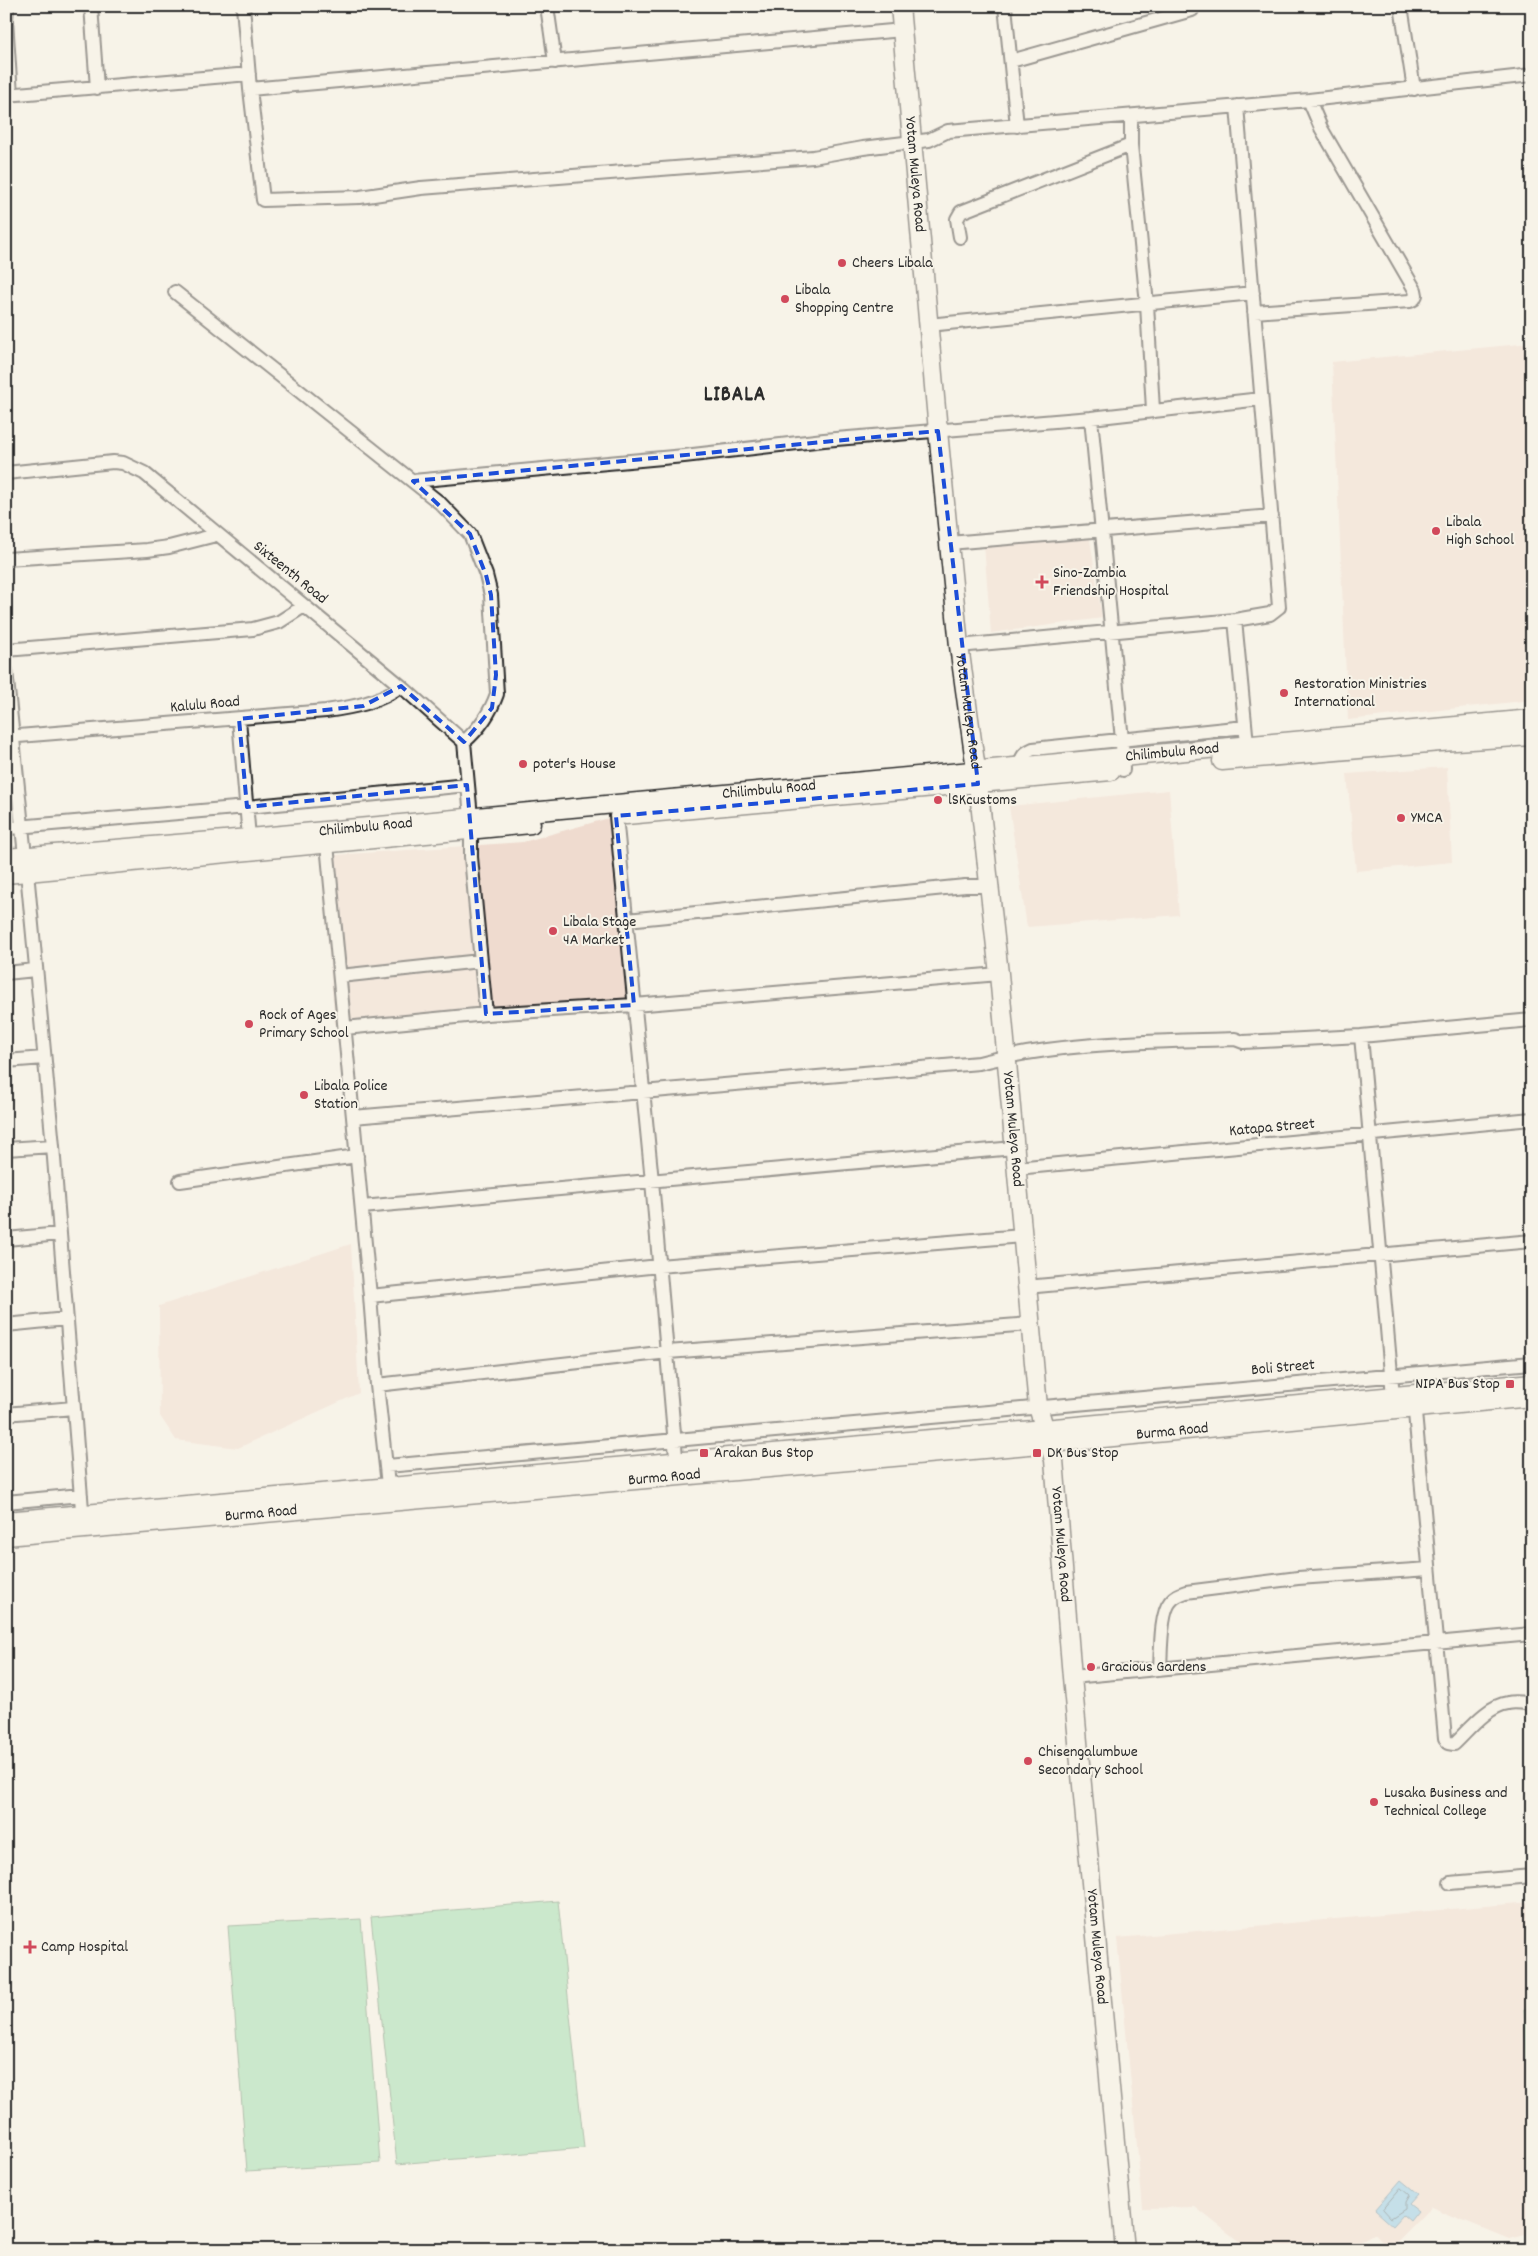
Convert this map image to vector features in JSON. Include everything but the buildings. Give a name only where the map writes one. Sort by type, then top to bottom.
[{"type":"main road","name":"Yotam Muleya Road","points":[[900,6],[949,543],[990,886],[1038,1407],[1054,1460],[1125,2250]]},
{"type":"main road","name":"Chilimbulu Road","points":[[6,858],[26,864],[327,844],[471,823],[1248,753],[1532,719]]},
{"type":"main road","name":"Chilimbulu Road","points":[[1248,753],[1532,736]]},
{"type":"main road","name":"Chilimbulu Road","points":[[6,874],[26,864],[249,838],[471,823],[616,816],[976,777],[1021,766],[1122,764]]},
{"type":"main road","name":"Burma Road","points":[[6,1521],[83,1521],[1047,1436],[1414,1401],[1532,1383]]},
{"type":"main road","name":"Burma Road","points":[[1047,1436],[1393,1396],[1414,1401],[1532,1398]]},
{"type":"main road","name":"Burma Road","points":[[6,1536],[83,1521]]},
{"type":"street","points":[[8,6],[6,20],[9,95],[249,74]]},
{"type":"street","points":[[91,6],[97,88]]},
{"type":"street","points":[[243,6],[250,89],[263,200],[360,197],[421,188],[813,157],[929,140],[948,131],[1309,100],[1532,76]]},
{"type":"street","points":[[547,6],[554,62]]},
{"type":"street","points":[[1005,6],[1017,126]]},
{"type":"street","points":[[1401,6],[1414,88]]},
{"type":"street","points":[[1011,61],[1192,10]]},
{"type":"street","points":[[250,89],[903,30]]},
{"type":"street","points":[[1254,312],[1410,301],[1416,295],[1415,290],[1321,128],[1309,100]]},
{"type":"street","points":[[960,646],[1111,630],[1235,620],[1270,614],[1279,607],[1237,106]]},
{"type":"street","points":[[1131,116],[1131,144],[1147,304],[1153,410]]},
{"type":"street","points":[[960,238],[957,219],[961,212],[1131,144]]},
{"type":"street","points":[[175,292],[440,503],[470,534],[491,596],[497,694],[484,722],[464,742],[471,823],[471,857],[486,1014]]},
{"type":"street","points":[[928,325],[1253,293]]},
{"type":"street","points":[[413,481],[684,456],[824,440],[1091,418],[1261,399]]},
{"type":"street","points":[[1091,418],[1122,740],[1122,764]]},
{"type":"street","name":"Sixteenth Road","points":[[6,473],[105,462],[123,463],[144,473],[216,535],[401,686],[464,742]]},
{"type":"street","points":[[949,543],[1272,516]]},
{"type":"street","points":[[6,559],[147,550],[169,547],[216,535]]},
{"type":"street","points":[[6,650],[253,629],[279,622],[304,606]]},
{"type":"street","points":[[1235,620],[1248,753]]},
{"type":"street","points":[[6,670],[10,737],[26,864],[60,1234],[83,1521]]},
{"type":"street","name":"Kalulu Road","points":[[10,737],[326,711],[363,706],[390,694],[401,686]]},
{"type":"street","points":[[239,719],[249,838]]},
{"type":"street","points":[[1021,766],[1023,755],[1033,749],[1245,727]]},
{"type":"street","points":[[6,828],[247,807],[467,784]]},
{"type":"street","points":[[616,816],[644,1092],[676,1440],[677,1469]]},
{"type":"street","points":[[327,844],[362,1207],[376,1386],[389,1494]]},
{"type":"street","points":[[627,920],[965,886],[990,886]]},
{"type":"street","points":[[340,976],[480,961]]},
{"type":"street","points":[[6,972],[36,970]]},
{"type":"street","points":[[345,1028],[486,1014],[634,1005],[999,974]]},
{"type":"street","points":[[353,1117],[979,1063],[1005,1055],[1161,1042],[1235,1039],[1243,1042],[1361,1036],[1532,1020]]},
{"type":"street","points":[[1361,1036],[1393,1396]]},
{"type":"street","points":[[6,1061],[44,1058]]},
{"type":"street","name":"Katapa Street","points":[[1016,1168],[1532,1119]]},
{"type":"street","points":[[6,1149],[52,1146]]},
{"type":"street","points":[[362,1207],[1014,1148]]},
{"type":"street","points":[[180,1181],[356,1156]]},
{"type":"street","points":[[6,1239],[60,1234]]},
{"type":"street","points":[[370,1296],[659,1266],[1022,1236]]},
{"type":"street","points":[[1026,1287],[1532,1241]]},
{"type":"street","points":[[6,1325],[66,1320]]},
{"type":"street","points":[[376,1386],[668,1352],[1030,1324]]},
{"type":"street","name":"Boli Street","points":[[387,1466],[1532,1363]]},
{"type":"street","points":[[1414,1401],[1445,1738],[1448,1743],[1454,1744],[1487,1713],[1498,1706],[1508,1703],[1532,1704]]},
{"type":"street","points":[[6,1414],[73,1408]]},
{"type":"street","points":[[6,1502],[81,1495]]},
{"type":"street","points":[[1160,1669],[1165,1613],[1169,1603],[1176,1595],[1186,1592],[1298,1578],[1429,1569]]},
{"type":"street","points":[[1072,1677],[1532,1634]]},
{"type":"street","points":[[1450,1883],[1532,1876]]},
{"type":"highlighted area","points":[[938,431],[978,784],[616,816],[634,1005],[486,1014],[467,785],[247,807],[239,719],[363,706],[401,686],[464,742],[492,708],[496,675],[491,595],[486,575],[470,534],[413,481]]},
{"type":"shaded area","name":"Libala High School","points":[[1532,343],[1532,700],[1348,720],[1332,362]]},
{"type":"shaded area","name":"Sino-Zambia Friendship Hospital","points":[[1089,533],[1102,618],[991,633],[984,545]]},
{"type":"shaded area","name":"YMCA","points":[[1447,767],[1452,862],[1356,871],[1347,774]]},
{"type":"shaded area","points":[[1169,790],[1179,915],[1027,927],[1009,806]]},
{"type":"shaded area","points":[[616,816],[634,1005],[485,1008],[335,1024],[321,856],[523,842]]},
{"type":"shaded area","points":[[351,1244],[359,1393],[238,1448],[176,1440],[160,1416],[159,1306]]},
{"type":"shaded area","points":[[1532,1902],[1532,2233],[1509,2239],[1431,2207],[1389,2250],[1375,2234],[1346,2250],[1250,2250],[1195,2207],[1143,2208],[1117,1938]]},
{"type":"green space","points":[[558,1901],[584,2148],[397,2164],[371,1917]]},
{"type":"green space","points":[[361,1919],[380,2163],[247,2171],[228,1926]]},
{"type":"green space","points":[[1524,2009],[1532,2009],[1532,2157],[1531,2157]]},
{"type":"water","points":[[1401,2180],[1418,2194],[1409,2204],[1418,2211],[1410,2221],[1403,2215],[1393,2226],[1375,2210]]},
{"type":"place","name":"Cheers Libala","points":[[842,263]]},
{"type":"place","name":"Libala Shopping Centre","points":[[785,299]]},
{"type":"place","name":"Libala High School","points":[[1436,531]]},
{"type":"place","name":"Sino-Zambia Friendship Hospital","points":[[1042,582]]},
{"type":"place","name":"Restoration Ministries International","points":[[1284,693]]},
{"type":"place","name":"poter's House","points":[[523,764]]},
{"type":"place","name":"lSKcustoms","points":[[938,800]]},
{"type":"place","name":"YMCA","points":[[1401,818]]},
{"type":"place","name":"Libala Stage 4A Market","points":[[553,931]]},
{"type":"place","name":"Rock of Ages Primary School","points":[[249,1024]]},
{"type":"place","name":"Libala Police Station","points":[[304,1095]]},
{"type":"place","name":"NIPA Bus Stop","points":[[1510,1384]]},
{"type":"place","name":"Arakan Bus Stop","points":[[704,1453]]},
{"type":"place","name":"DK Bus Stop","points":[[1037,1453]]},
{"type":"place","name":"Gracious Gardens","points":[[1091,1667]]},
{"type":"place","name":"Chisengalumbwe Secondary School","points":[[1028,1761]]},
{"type":"place","name":"Lusaka Business and Technical College","points":[[1374,1802]]},
{"type":"place","name":"Camp Hospital","points":[[30,1947]]},
{"type":"district","name":"LIBALA","points":[[735,396]]}]
